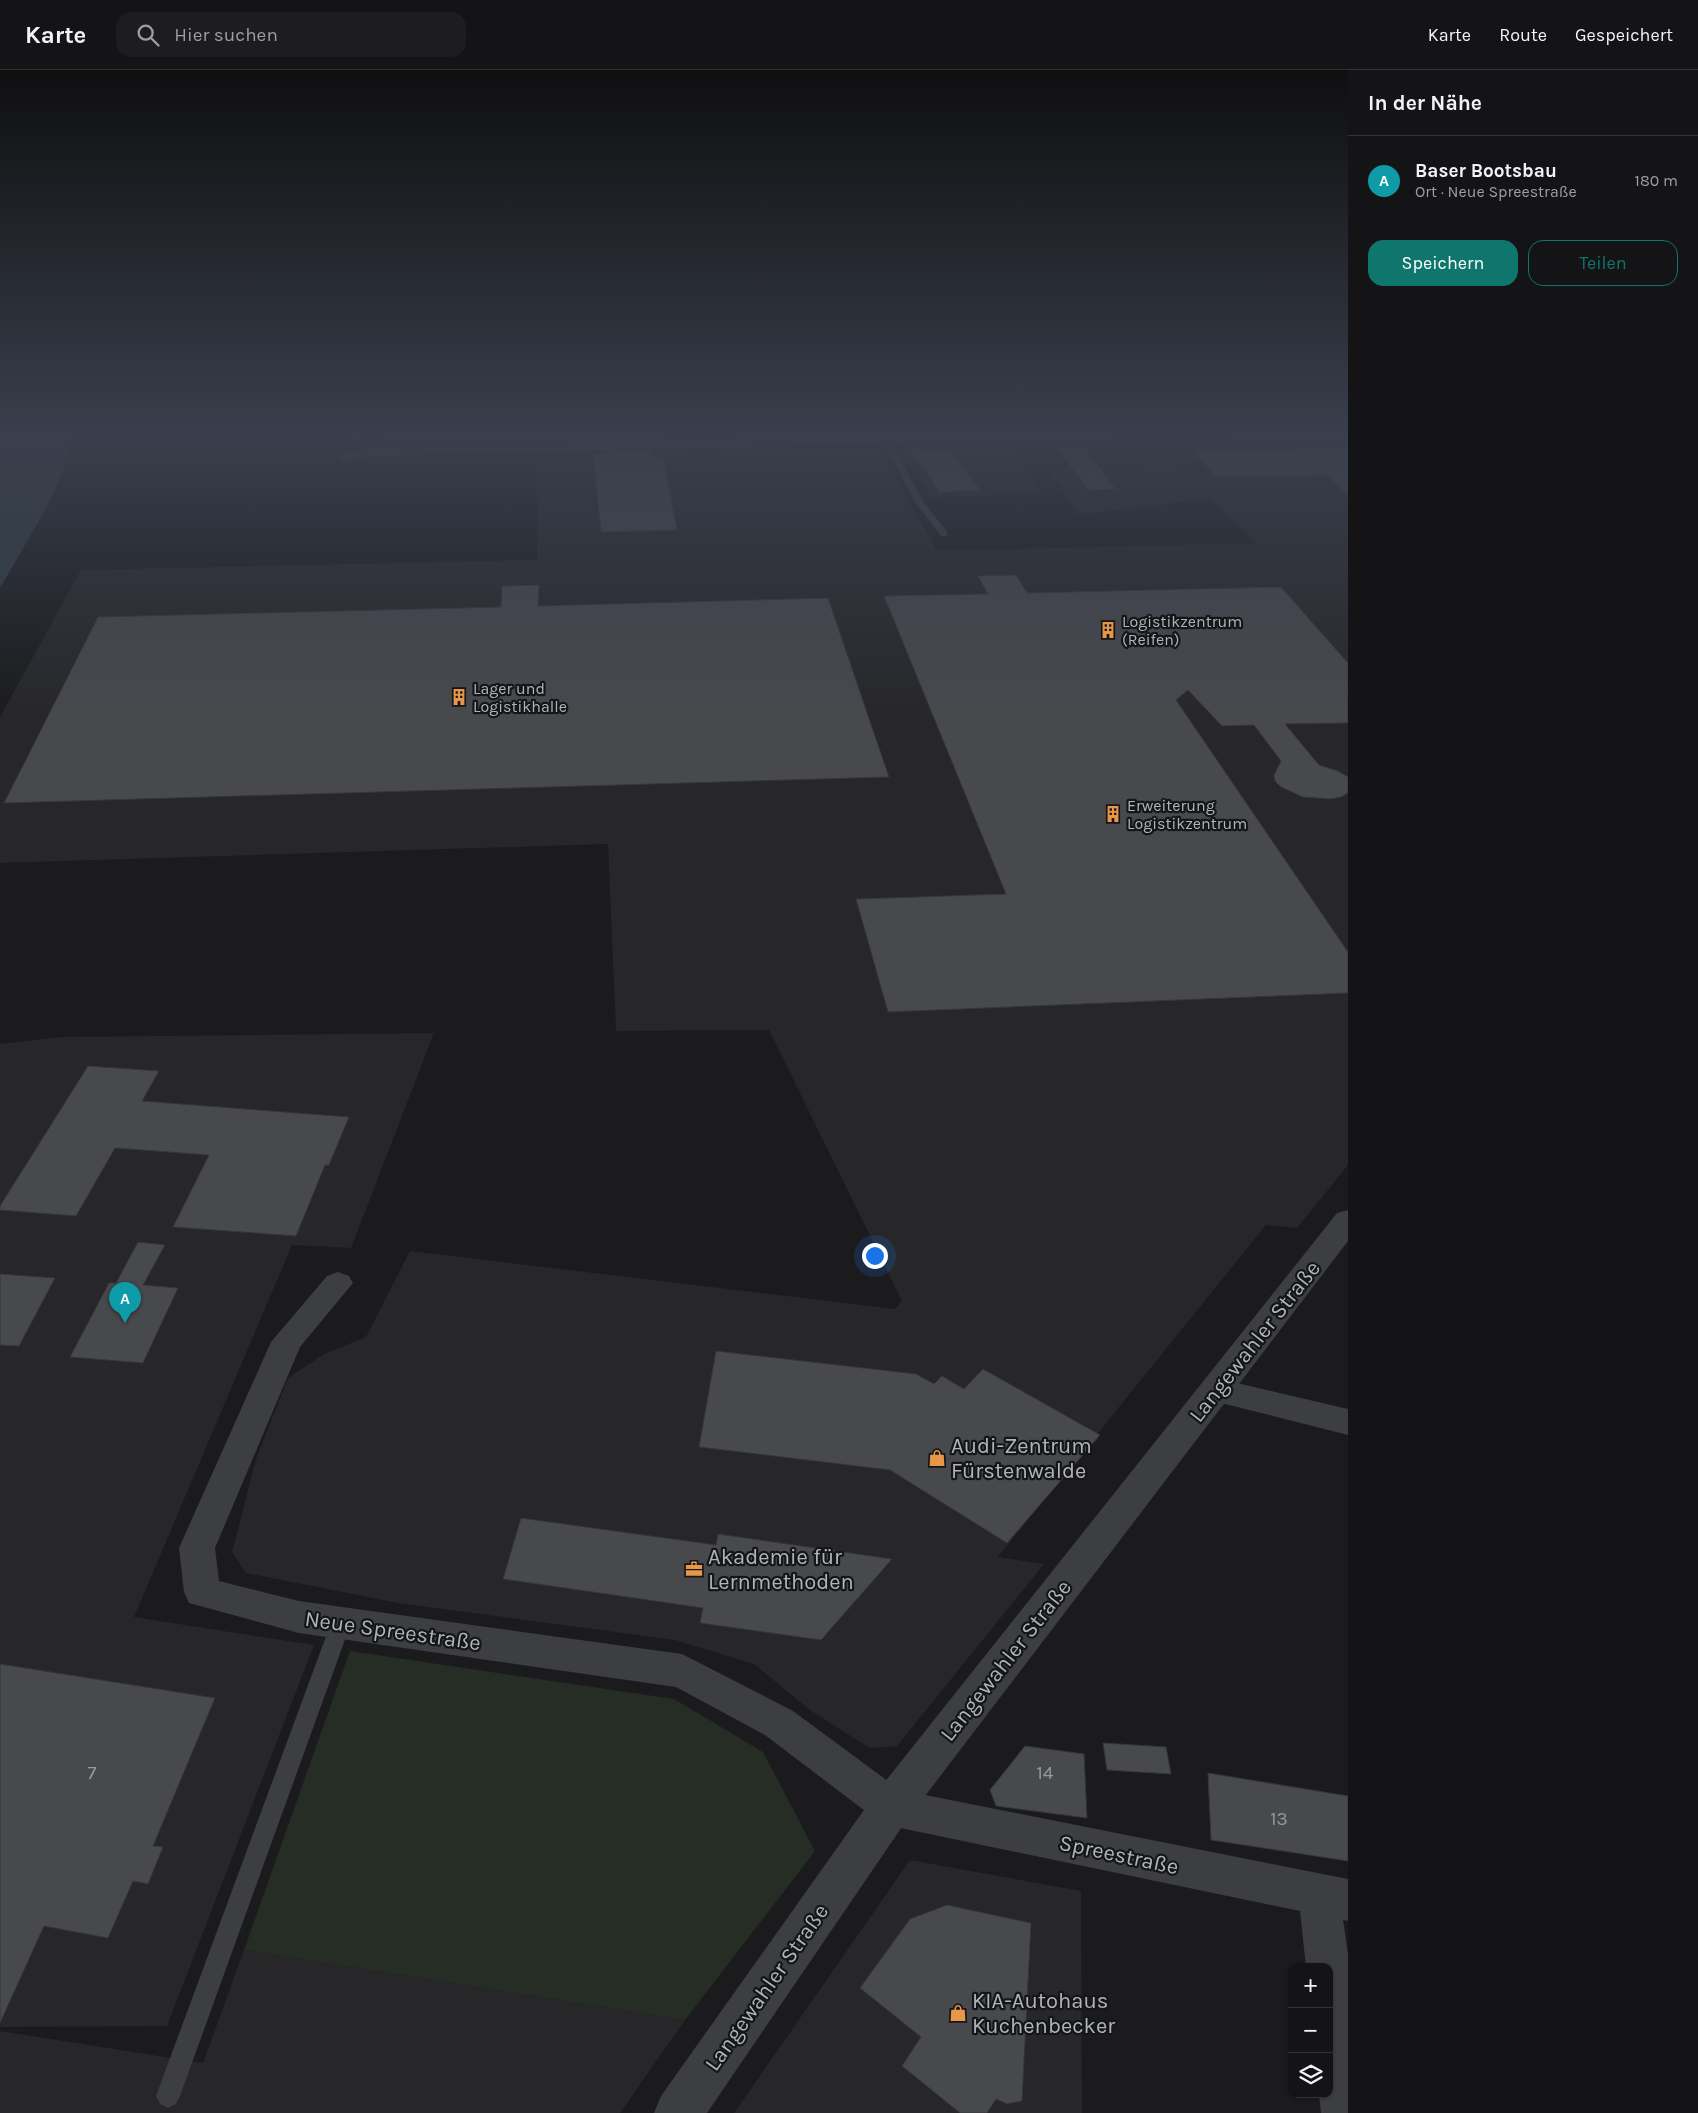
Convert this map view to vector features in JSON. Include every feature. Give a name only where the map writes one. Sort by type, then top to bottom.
[{"type":"street","name":"Langewahler Straße","points":[[678,2113],[891,1807],[1348,1220]]},
{"type":"street","name":"Neue Spreestraße","points":[[338,1283],[287,1342],[197,1548],[202,1592],[299,1617],[682,1672],[779,1723],[891,1807]]},
{"type":"street","points":[[1216,1390],[1348,1422]]},
{"type":"street","name":"Spreestraße","points":[[891,1807],[1334,1898]]},
{"type":"street","points":[[1328,1963],[1334,1898]]},
{"type":"street","points":[[1332,2008],[1344,2113]]},
{"type":"lane","points":[[940,529],[944,534]]},
{"type":"lane","points":[[168,2096],[342,1624]]},
{"type":"shaded area","points":[[0,529],[34,529],[0,588]]},
{"type":"shaded area","points":[[537,529],[925,529],[937,551],[1256,543],[1242,529],[1348,529],[1348,1165],[1297,1228],[1266,1225],[998,1557],[1044,1564],[897,1746],[870,1748],[811,1711],[754,1664],[675,1640],[398,1603],[246,1573],[232,1552],[256,1459],[288,1378],[324,1354],[366,1337],[410,1251],[895,1309],[902,1301],[769,1030],[616,1031],[608,844],[0,863],[0,717],[81,570],[537,560]]},
{"type":"shaded area","points":[[434,1033],[351,1248],[292,1245],[134,1617],[314,1645],[167,2026],[0,2027],[0,1044],[61,1037]]},
{"type":"shaded area","points":[[350,1651],[674,1699],[763,1752],[815,1851],[685,2020],[244,1950]]},
{"type":"shaded area","points":[[910,1860],[1081,1891],[1082,2113],[734,2113]]},
{"type":"shaded area","points":[[244,1950],[685,2020],[620,2113],[0,2113],[0,2031],[203,2063]]},
{"type":"building","points":[[601,529],[677,530],[601,532]]},
{"type":"building","name":"Erweiterung Logistikzentrum","points":[[1016,575],[1027,593],[1281,587],[1348,663],[1348,723],[1285,724],[1319,765],[1338,771],[1348,777],[1348,793],[1341,797],[1330,799],[1303,797],[1281,787],[1275,781],[1274,775],[1281,761],[1254,725],[1222,726],[1188,690],[1176,700],[1348,952],[1348,993],[888,1012],[856,899],[1006,894],[884,596],[988,594],[978,576]]},
{"type":"building","name":"Lager und Logistikhalle","points":[[539,585],[538,606],[828,598],[889,777],[4,803],[98,617],[501,607],[502,586]]},
{"type":"building","points":[[88,1066],[159,1071],[142,1101],[349,1117],[329,1165],[325,1165],[296,1236],[173,1227],[209,1155],[115,1148],[76,1216],[0,1210],[0,1206]]},
{"type":"building","points":[[138,1242],[165,1245],[143,1285],[178,1288],[143,1363],[70,1357],[109,1283],[116,1283]]},
{"type":"building","points":[[0,1274],[55,1278],[19,1346],[0,1345]]},
{"type":"building","name":"Audi-Zentrum Fürstenwalde","points":[[716,1351],[916,1374],[934,1384],[942,1376],[964,1389],[983,1369],[1100,1435],[1007,1543],[890,1470],[699,1447]]},
{"type":"building","name":"Akademie für Lernmethoden","points":[[521,1518],[716,1545],[718,1534],[892,1559],[821,1640],[700,1623],[703,1608],[503,1579]]},
{"type":"building","points":[[0,1664],[215,1698],[153,1846],[163,1847],[148,1884],[133,1881],[108,1938],[44,1926],[0,2023]]},
{"type":"building","points":[[1103,1743],[1166,1747],[1171,1774],[1107,1770]]},
{"type":"building","points":[[1025,1746],[1084,1754],[1087,1818],[996,1806],[990,1790]]},
{"type":"building","points":[[1208,1773],[1348,1796],[1348,1861],[1211,1840]]},
{"type":"building","name":"KIA-Autohaus Kuchenbecker","points":[[947,1905],[1031,1923],[1022,2101],[1007,2104],[996,2099],[987,2113],[960,2113],[902,2066],[921,2037],[860,1988],[910,1919]]},
{"type":"place","name":"Logistikzentrum (Reifen)","points":[[1108,630]]},
{"type":"place","name":"Lager und Logistikhalle","points":[[459,697]]},
{"type":"place","name":"Erweiterung Logistikzentrum","points":[[1113,814]]},
{"type":"place","name":"Baser Bootsbau","points":[[125,1323]]},
{"type":"place","name":"Audi-Zentrum Fürstenwalde","points":[[937,1458]]},
{"type":"place","name":"Akademie für Lernmethoden","points":[[694,1569]]},
{"type":"place","name":"KIA-Autohaus Kuchenbecker","points":[[958,2013]]}]
